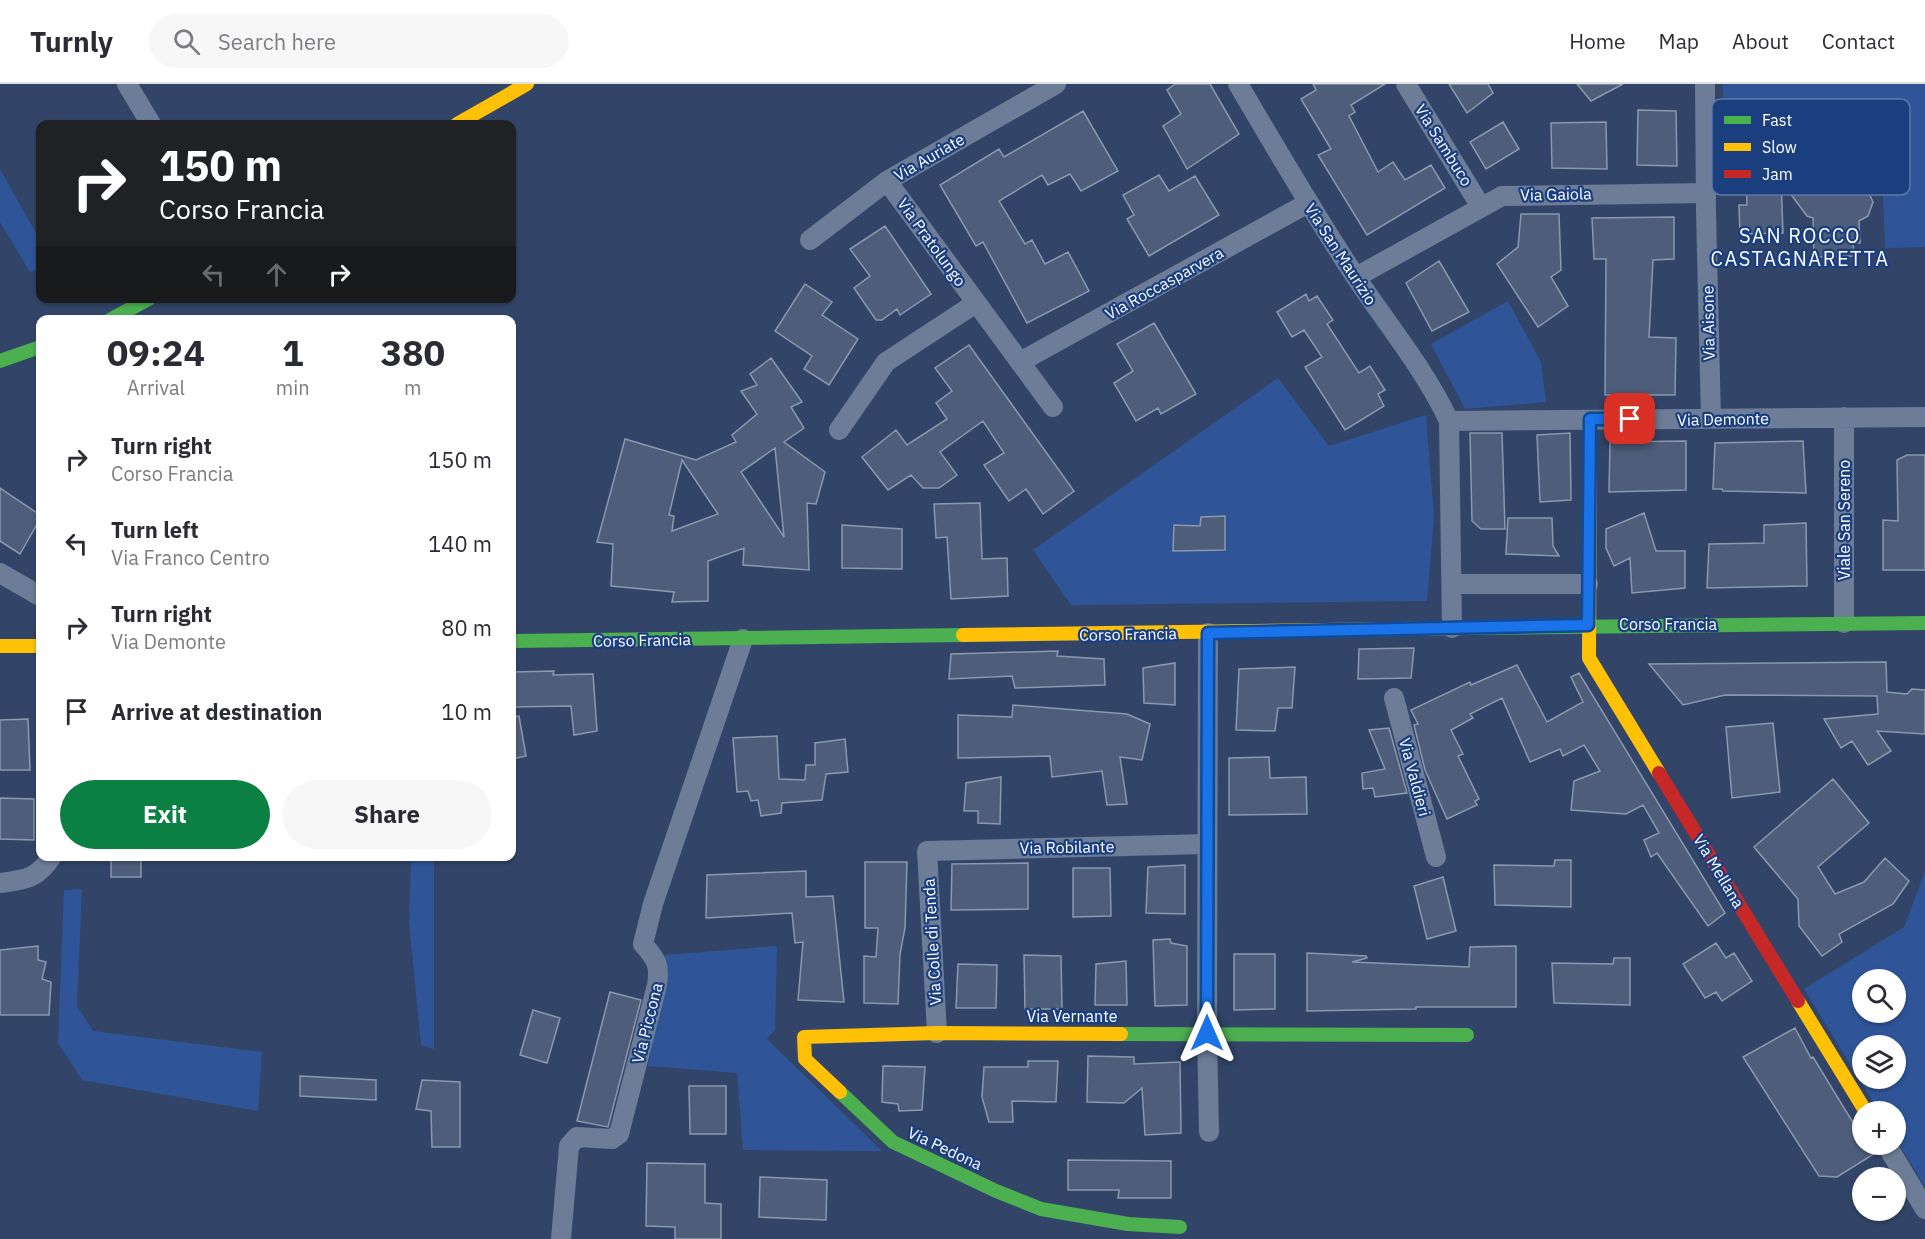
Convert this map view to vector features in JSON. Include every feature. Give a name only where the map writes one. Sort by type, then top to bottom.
[{"type":"street","points":[[127,84],[150,120]]},
{"type":"street","points":[[464,120],[527,84]]},
{"type":"street","name":"Via Auriate","points":[[810,240],[887,181],[1056,84]]},
{"type":"street","name":"Via San Maurizio","points":[[1238,84],[1308,203],[1422,374],[1449,421]]},
{"type":"street","name":"Via Sambuco","points":[[1406,84],[1481,207]]},
{"type":"street","name":"Via Aisone","points":[[1705,84],[1711,419]]},
{"type":"street","name":"Via Pratolungo","points":[[887,181],[1053,407]]},
{"type":"street","name":"Via Gaiola","points":[[1356,277],[1502,196],[1706,193]]},
{"type":"street","name":"Via Roccasparvera","points":[[1020,362],[1308,203]]},
{"type":"street","points":[[119,315],[141,303]]},
{"type":"street","name":"Via Pratolungo","points":[[839,430],[886,362],[976,303]]},
{"type":"street","points":[[0,361],[36,348]]},
{"type":"street","name":"Viale San Sereno","points":[[1844,417],[1844,623]]},
{"type":"street","name":"Via Demonte","points":[[1449,421],[1925,417]]},
{"type":"street","name":"Via Mellana","points":[[1590,419],[1589,658],[1859,1101]]},
{"type":"street","points":[[1449,421],[1452,628]]},
{"type":"street","points":[[0,573],[36,594]]},
{"type":"street","points":[[1452,584],[1588,584]]},
{"type":"street","name":"Corso Francia","points":[[516,641],[1925,622]]},
{"type":"street","points":[[1208,633],[1207,1033],[1209,1132]]},
{"type":"street","name":"Via Piccona","points":[[561,1239],[569,1146],[577,1137],[612,1139],[619,1134],[657,985],[659,967],[643,944],[653,904],[743,639]]},
{"type":"street","points":[[0,646],[36,646]]},
{"type":"street","name":"Via Valdieri","points":[[1394,698],[1436,857]]},
{"type":"street","name":"Via Robilante","points":[[927,851],[1207,844]]},
{"type":"street","name":"Via Colle di Tenda","points":[[927,851],[937,1033]]},
{"type":"street","points":[[0,883],[28,879],[41,870],[48,861]]},
{"type":"street","name":"Via Vernante","points":[[937,1033],[1467,1035]]},
{"type":"street","name":"Via Pedona","points":[[937,1033],[804,1037],[806,1059],[893,1142],[996,1191],[1041,1209],[1128,1224],[1180,1227]]},
{"type":"street","points":[[1893,1155],[1925,1209]]},
{"type":"shaded area","points":[[1723,84],[1925,84],[1925,247],[1885,248],[1883,195],[1910,195],[1910,99],[1723,99]]},
{"type":"shaded area","points":[[0,169],[36,233],[36,270],[30,272],[0,222]]},
{"type":"shaded area","points":[[1508,301],[1541,362],[1546,402],[1465,409],[1431,344]]},
{"type":"shaded area","points":[[1278,378],[1329,446],[1426,415],[1434,517],[1427,601],[1071,605],[1033,550]]},
{"type":"shaded area","points":[[411,861],[434,861],[434,1049],[421,1045],[409,922]]},
{"type":"shaded area","points":[[1925,872],[1925,1187],[1906,1155],[1906,1101],[1873,1101],[1865,1089],[1906,1089],[1906,1035],[1852,1035],[1852,1067],[1804,989],[1904,927]]},
{"type":"shaded area","points":[[82,889],[77,1006],[93,1031],[262,1052],[258,1111],[82,1080],[58,1043],[64,890]]},
{"type":"shaded area","points":[[777,946],[775,1030],[767,1039],[882,1151],[743,1150],[737,1073],[648,1066],[665,955]]},
{"type":"building","points":[[1175,84],[1210,84],[1239,134],[1187,169],[1163,126],[1181,114],[1167,90]]},
{"type":"building","points":[[1313,84],[1385,84],[1351,105],[1355,112],[1349,116],[1378,172],[1393,162],[1405,180],[1431,165],[1445,188],[1367,235],[1318,155],[1331,149],[1301,99],[1316,90]]},
{"type":"building","points":[[1449,84],[1488,84],[1493,93],[1467,113]]},
{"type":"building","points":[[1577,84],[1623,84],[1591,101]]},
{"type":"building","points":[[1638,110],[1676,111],[1677,166],[1637,165]]},
{"type":"building","points":[[1083,111],[1118,171],[1081,191],[1070,174],[1048,185],[1042,175],[999,201],[1025,244],[1032,240],[1045,264],[1068,252],[1089,291],[1027,323],[983,242],[976,246],[940,185],[999,149],[1004,157]]},
{"type":"building","points":[[1503,122],[1519,149],[1486,169],[1470,142]]},
{"type":"building","points":[[1606,122],[1607,169],[1552,168],[1551,123]]},
{"type":"building","points":[[1159,175],[1169,191],[1195,176],[1219,215],[1149,256],[1127,219],[1134,215],[1123,195]]},
{"type":"building","points":[[1747,195],[1782,195],[1783,233],[1740,234],[1739,205],[1747,205]]},
{"type":"building","points":[[1791,195],[1870,195],[1873,202],[1868,216],[1859,221],[1860,243],[1853,243],[1854,256],[1814,257],[1813,218],[1807,216]]},
{"type":"building","points":[[1521,214],[1559,214],[1561,270],[1551,277],[1568,306],[1538,327],[1497,264],[1518,247]]},
{"type":"building","points":[[1674,217],[1674,259],[1653,260],[1649,337],[1676,338],[1675,395],[1605,395],[1606,259],[1594,259],[1592,218]]},
{"type":"building","points":[[885,226],[931,294],[900,315],[897,309],[882,320],[876,320],[854,288],[870,276],[850,249]]},
{"type":"building","points":[[1439,261],[1469,312],[1432,331],[1406,283]]},
{"type":"building","points":[[805,284],[832,302],[822,315],[858,339],[829,385],[804,369],[812,356],[775,331]]},
{"type":"building","points":[[1306,294],[1309,301],[1317,296],[1333,320],[1327,324],[1359,373],[1370,366],[1385,390],[1378,394],[1384,406],[1345,430],[1305,367],[1322,357],[1304,330],[1292,337],[1277,312]]},
{"type":"building","points":[[1154,323],[1196,394],[1161,414],[1158,408],[1136,421],[1114,383],[1133,371],[1117,344]]},
{"type":"building","points":[[969,345],[1074,491],[1043,514],[1026,489],[1009,501],[984,465],[1004,453],[983,421],[940,452],[957,475],[939,488],[923,488],[911,475],[888,490],[862,457],[896,430],[907,445],[947,419],[936,403],[952,391],[935,368]]},
{"type":"building","points":[[771,358],[802,402],[791,407],[804,428],[784,442],[825,472],[816,504],[807,503],[809,570],[743,565],[744,548],[708,561],[708,601],[672,602],[674,592],[611,586],[613,544],[597,542],[625,439],[696,460],[736,442],[732,435],[757,414],[741,391],[757,385],[750,374]],"holes":[[[775,448],[784,537],[741,472]],[[682,460],[718,514],[672,531],[674,516],[669,515]]]},
{"type":"building","points":[[1470,433],[1502,433],[1505,529],[1481,529],[1472,521]]},
{"type":"building","points":[[1570,433],[1571,500],[1540,502],[1537,435]]},
{"type":"building","points":[[1686,441],[1686,490],[1609,492],[1610,442]]},
{"type":"building","points":[[1803,441],[1806,493],[1713,489],[1715,443]]},
{"type":"building","points":[[1907,455],[1925,455],[1925,570],[1883,570],[1883,520],[1898,521],[1897,460]]},
{"type":"building","points":[[0,488],[36,512],[36,526],[20,554],[0,541]]},
{"type":"building","points":[[980,503],[982,559],[1007,558],[1008,596],[951,599],[947,537],[936,538],[934,504]]},
{"type":"building","points":[[1644,513],[1656,551],[1685,551],[1685,588],[1632,593],[1630,558],[1614,566],[1606,548],[1606,529]]},
{"type":"building","points":[[1225,516],[1225,550],[1173,551],[1174,525],[1200,526],[1201,517]]},
{"type":"building","points":[[1508,518],[1552,518],[1553,546],[1559,556],[1506,554]]},
{"type":"building","points":[[1806,523],[1807,586],[1707,588],[1709,544],[1764,543],[1764,525]]},
{"type":"building","points":[[842,525],[902,529],[902,569],[842,568]]},
{"type":"building","points":[[1414,648],[1411,678],[1358,679],[1359,649]]},
{"type":"building","points":[[1058,651],[1057,656],[1104,659],[1105,685],[1015,688],[1012,676],[949,679],[951,654]]},
{"type":"building","points":[[1886,662],[1887,692],[1907,694],[1912,689],[1925,690],[1925,734],[1877,731],[1891,751],[1868,765],[1852,741],[1841,748],[1824,719],[1878,714],[1877,696],[1725,695],[1683,705],[1649,664]]},
{"type":"building","points":[[1175,663],[1175,705],[1144,703],[1143,668]]},
{"type":"building","points":[[1517,665],[1547,722],[1583,702],[1571,677],[1579,673],[1725,913],[1708,926],[1657,853],[1651,857],[1644,840],[1659,833],[1643,805],[1626,814],[1571,810],[1574,781],[1600,771],[1584,745],[1563,756],[1560,749],[1530,762],[1502,698],[1470,714],[1473,718],[1451,730],[1463,754],[1458,756],[1479,799],[1475,801],[1477,805],[1447,819],[1425,770],[1414,725],[1418,724],[1411,710],[1470,682],[1471,685]]},
{"type":"building","points":[[1295,667],[1292,708],[1278,708],[1275,731],[1236,730],[1239,669]]},
{"type":"building","points":[[554,671],[553,675],[593,674],[597,731],[574,735],[571,706],[516,707],[516,672]]},
{"type":"building","points":[[1013,705],[1127,714],[1150,724],[1142,760],[1120,757],[1127,804],[1107,805],[1102,771],[1052,777],[1050,756],[958,758],[958,715],[1012,717]]},
{"type":"building","points":[[516,716],[519,716],[526,756],[516,758]]},
{"type":"building","points":[[28,719],[30,770],[0,770],[0,720]]},
{"type":"building","points":[[1773,723],[1780,792],[1732,798],[1726,727]]},
{"type":"building","points":[[1389,728],[1407,793],[1375,797],[1373,788],[1363,789],[1362,773],[1385,769],[1369,730]]},
{"type":"building","points":[[777,736],[779,779],[805,780],[806,765],[815,765],[815,743],[845,739],[848,772],[826,774],[822,800],[782,803],[781,813],[761,816],[758,800],[751,801],[748,791],[737,792],[733,738]]},
{"type":"building","points":[[1269,757],[1270,778],[1306,777],[1307,814],[1229,815],[1229,758]]},
{"type":"building","points":[[1001,777],[1000,824],[978,823],[978,811],[964,811],[966,783]]},
{"type":"building","points":[[1833,779],[1869,823],[1818,867],[1835,894],[1864,882],[1885,858],[1909,881],[1893,904],[1839,934],[1842,942],[1822,956],[1799,926],[1798,899],[1754,847]]},
{"type":"building","points":[[0,798],[34,799],[34,840],[0,839]]},
{"type":"building","points":[[1555,860],[1571,860],[1571,907],[1495,905],[1494,865],[1554,866]]},
{"type":"building","points":[[111,861],[141,861],[141,877],[111,877]]},
{"type":"building","points":[[865,862],[907,862],[905,928],[900,954],[898,1004],[864,1003],[864,956],[876,957],[878,928],[865,928]]},
{"type":"building","points":[[1028,863],[1028,909],[951,910],[952,864]]},
{"type":"building","points":[[1185,865],[1185,914],[1146,913],[1148,867]]},
{"type":"building","points":[[1073,868],[1110,868],[1111,916],[1073,917]]},
{"type":"building","points":[[806,871],[806,897],[833,896],[844,1002],[798,1000],[803,942],[795,943],[792,913],[706,918],[707,875]]},
{"type":"building","points":[[1443,877],[1456,931],[1427,939],[1414,886]]},
{"type":"building","points":[[1170,939],[1171,943],[1187,946],[1187,1005],[1155,1006],[1153,940]]},
{"type":"building","points":[[1716,943],[1726,958],[1734,953],[1752,981],[1722,1001],[1716,992],[1705,998],[1683,964]]},
{"type":"building","points":[[38,946],[38,960],[46,962],[42,979],[51,982],[49,1015],[0,1015],[0,950]]},
{"type":"building","points":[[1516,946],[1516,1007],[1416,1007],[1416,1009],[1307,1011],[1307,953],[1366,956],[1367,958],[1352,962],[1469,967],[1470,947]]},
{"type":"building","points":[[1234,954],[1275,954],[1275,1009],[1234,1010]]},
{"type":"building","points":[[1024,955],[1061,956],[1062,1009],[1025,1009]]},
{"type":"building","points":[[1614,958],[1630,958],[1630,1005],[1554,1003],[1552,963],[1613,964]]},
{"type":"building","points":[[1126,961],[1127,1005],[1095,1005],[1096,964]]},
{"type":"building","points":[[958,964],[997,965],[996,1008],[956,1008]]},
{"type":"building","points":[[610,992],[641,1000],[608,1127],[577,1121]]},
{"type":"building","points":[[533,1010],[560,1018],[547,1063],[520,1055]]},
{"type":"building","points":[[1795,1028],[1811,1058],[1813,1057],[1852,1121],[1852,1155],[1872,1155],[1837,1177],[1819,1176],[1743,1057]]},
{"type":"building","points":[[1088,1056],[1134,1057],[1134,1064],[1180,1062],[1181,1133],[1145,1135],[1142,1088],[1124,1103],[1087,1102]]},
{"type":"building","points":[[1028,1061],[1058,1061],[1056,1102],[1012,1101],[1013,1122],[989,1122],[982,1097],[984,1067],[1028,1067]]},
{"type":"building","points":[[883,1066],[925,1067],[922,1110],[899,1111],[898,1104],[882,1102]]},
{"type":"building","points":[[300,1076],[376,1080],[376,1100],[300,1096]]},
{"type":"building","points":[[422,1080],[460,1082],[460,1147],[432,1147],[431,1111],[416,1109]]},
{"type":"building","points":[[689,1086],[726,1086],[726,1134],[690,1134]]},
{"type":"building","points":[[1068,1160],[1171,1161],[1171,1198],[1118,1198],[1119,1190],[1068,1190]]},
{"type":"building","points":[[647,1163],[705,1164],[705,1203],[721,1204],[721,1239],[675,1239],[675,1227],[646,1226]]},
{"type":"building","points":[[760,1177],[827,1180],[826,1220],[759,1217]]},
{"type":"traffic: fast","points":[[119,315],[141,303]]},
{"type":"traffic: fast","points":[[0,361],[36,348]]},
{"type":"traffic: fast","points":[[1471,628],[1925,623]]},
{"type":"traffic: fast","points":[[516,641],[963,635]]},
{"type":"traffic: fast","points":[[1121,1034],[1467,1035]]},
{"type":"traffic: fast","points":[[840,1092],[893,1142],[996,1191],[1041,1209],[1128,1224],[1180,1227]]},
{"type":"traffic: slow","points":[[464,120],[527,84]]},
{"type":"traffic: slow","points":[[1590,419],[1589,658],[1659,773]]},
{"type":"traffic: slow","points":[[963,635],[1471,628]]},
{"type":"traffic: slow","points":[[0,646],[36,646]]},
{"type":"traffic: slow","points":[[1798,1001],[1859,1101]]},
{"type":"traffic: slow","points":[[840,1092],[805,1059],[804,1037],[937,1033],[1121,1034]]},
{"type":"traffic: jam","points":[[1659,773],[1798,1001]]},
{"type":"district","name":"SAN ROCCO CASTAGNARETTA","points":[[1800,248]]},
{"type":"route","points":[[1207,1033],[1208,633],[1588,625],[1590,419],[1630,419]]}]
